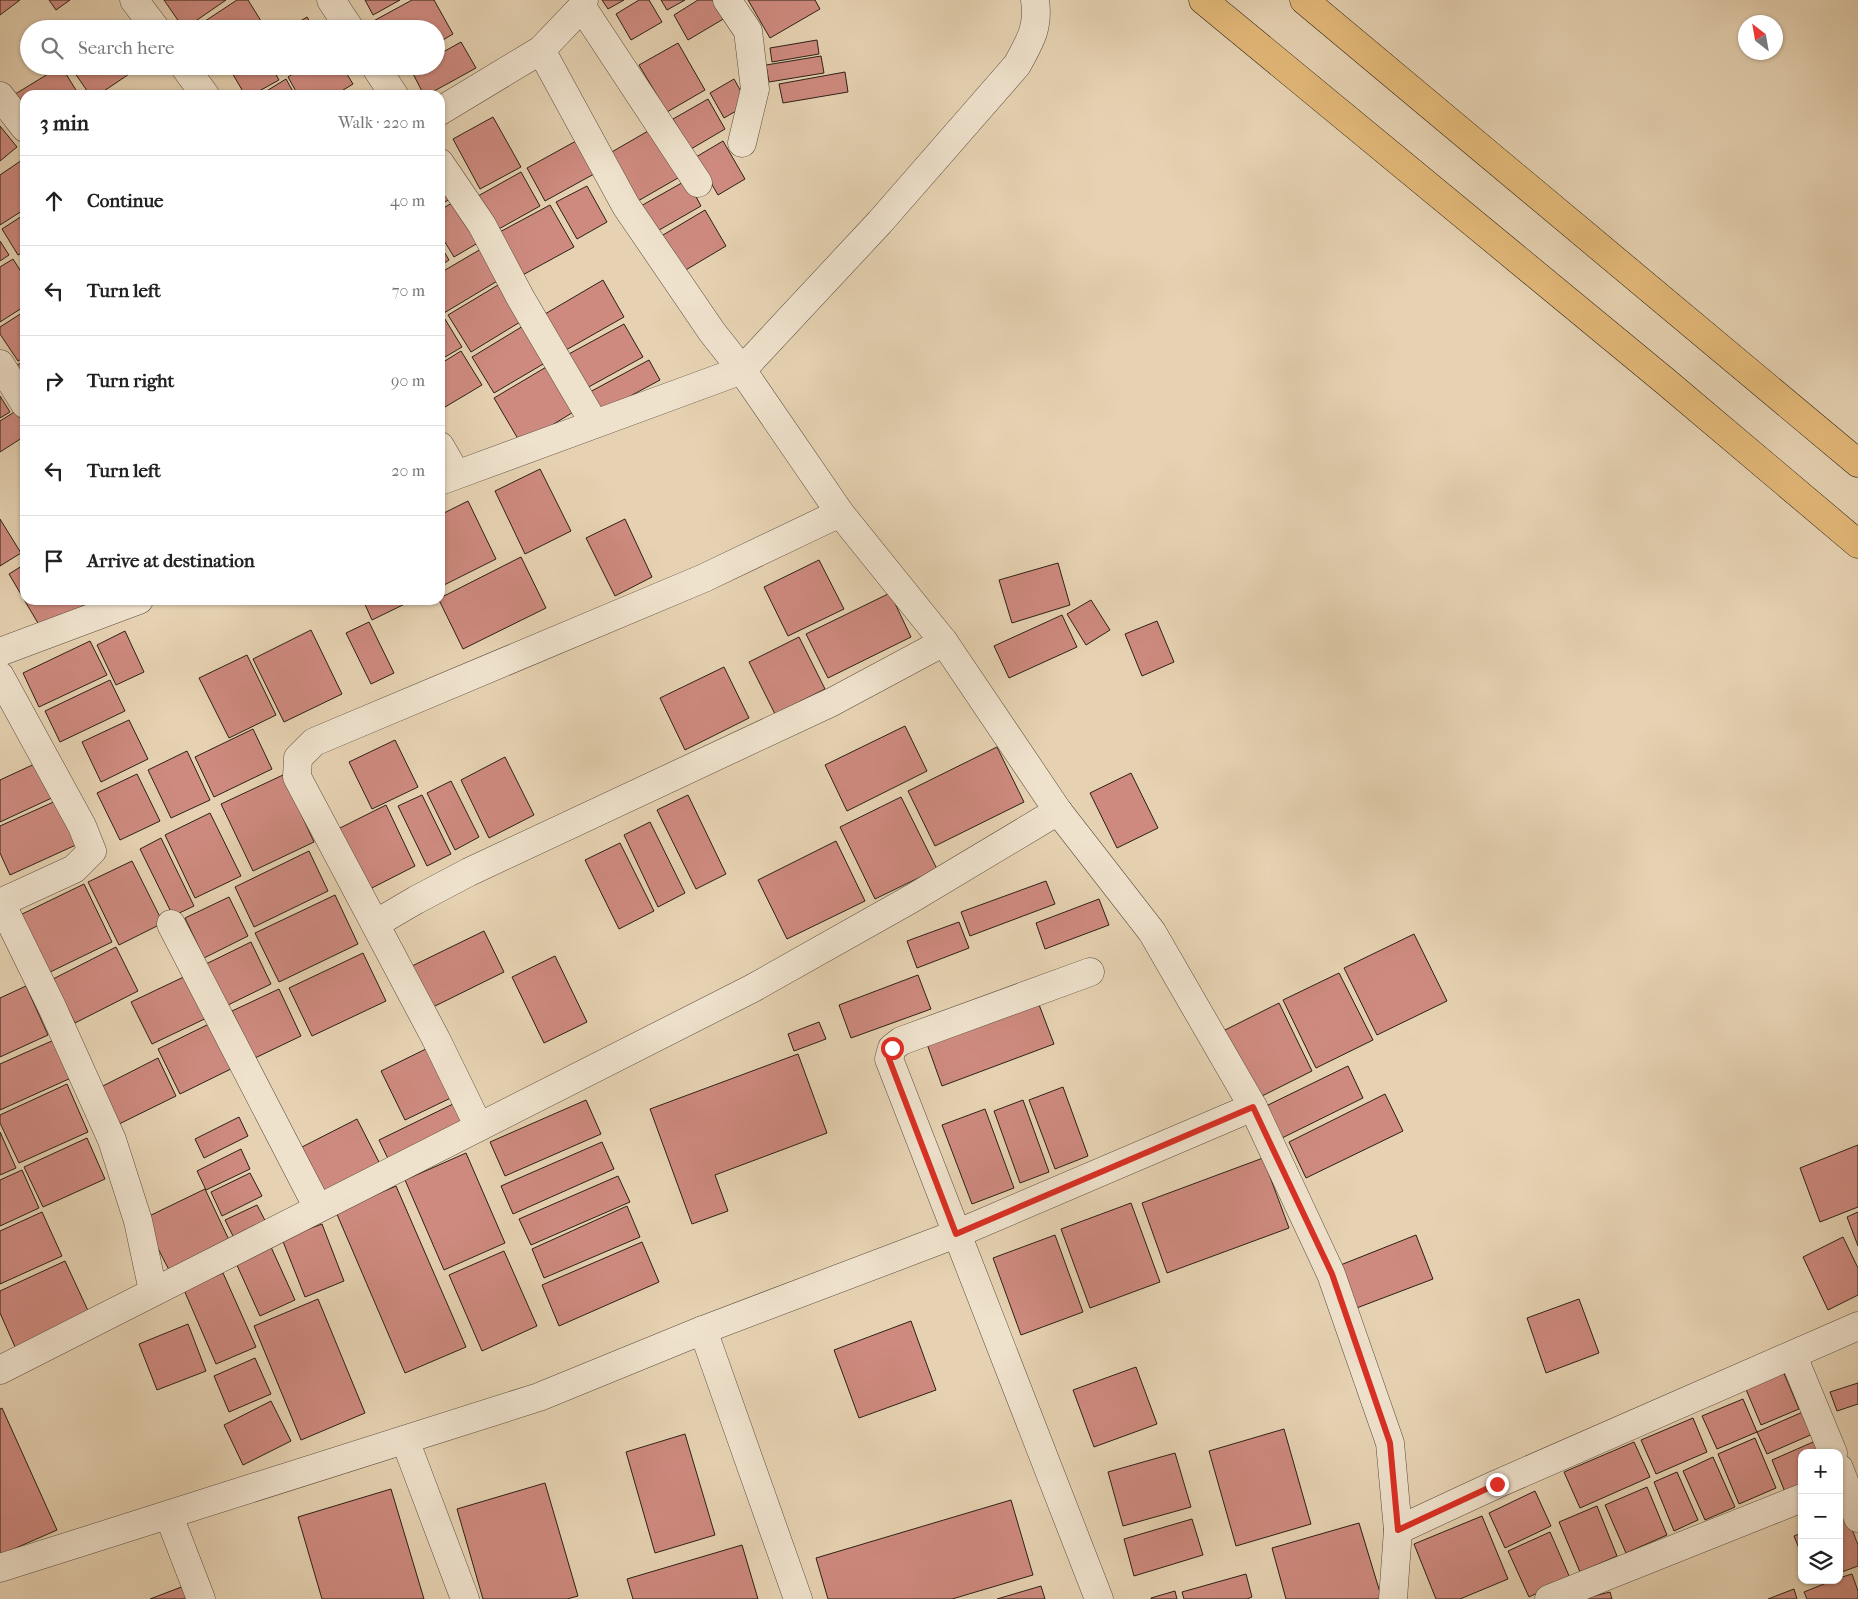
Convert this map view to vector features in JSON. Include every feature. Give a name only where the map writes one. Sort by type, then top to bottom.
[{"type":"highway","points":[[1203,0],[1666,381],[1858,544]]},
{"type":"highway","points":[[1304,0],[1858,463]]},
{"type":"street","points":[[134,0],[149,20]]},
{"type":"street","points":[[331,0],[344,20]]},
{"type":"street","points":[[727,0],[748,31],[755,88],[742,143]]},
{"type":"street","points":[[448,477],[742,370],[880,222],[1018,64],[1031,40],[1037,16],[1035,0]]},
{"type":"street","points":[[445,108],[541,50],[583,4],[698,182]]},
{"type":"street","points":[[541,50],[626,206],[712,332],[742,370],[840,513],[944,642],[1058,811],[1152,932],[1253,1107],[1332,1274],[1390,1443],[1398,1530],[1393,1599]]},
{"type":"street","points":[[191,75],[201,90]]},
{"type":"street","points":[[381,75],[391,90]]},
{"type":"street","points":[[0,96],[20,122]]},
{"type":"street","points":[[445,170],[482,225],[520,297],[594,424]]},
{"type":"street","points":[[0,364],[20,396]]},
{"type":"street","points":[[479,1127],[436,1038],[297,777],[298,758],[314,742],[704,578],[840,513]]},
{"type":"street","points":[[0,652],[124,605]]},
{"type":"street","points":[[376,924],[416,900],[470,872],[832,702],[944,642]]},
{"type":"street","points":[[0,676],[82,826],[92,851],[74,869],[0,903],[52,1007],[112,1140],[138,1221],[154,1291]]},
{"type":"street","points":[[3,1360],[154,1291],[753,988],[911,899],[1058,811]]},
{"type":"street","points":[[172,924],[318,1208]]},
{"type":"street","points":[[1090,972],[901,1041],[892,1048],[889,1059],[1099,1599]]},
{"type":"street","points":[[0,1568],[170,1516],[539,1397],[703,1330],[956,1234],[1253,1107]]},
{"type":"street","points":[[1398,1530],[1497,1484],[1858,1326]]},
{"type":"street","points":[[703,1330],[798,1599]]},
{"type":"street","points":[[1793,1356],[1831,1449]]},
{"type":"street","points":[[405,1440],[465,1599]]},
{"type":"street","points":[[1843,1482],[1858,1518]]},
{"type":"street","points":[[1549,1599],[1798,1500]]},
{"type":"street","points":[[170,1516],[201,1599]]},
{"type":"building","points":[[0,0],[20,0],[0,15]]},
{"type":"building","points":[[49,0],[70,0],[56,10]]},
{"type":"building","points":[[164,0],[226,0],[197,20],[178,20]]},
{"type":"building","points":[[237,0],[248,0],[260,20],[207,20]]},
{"type":"building","points":[[365,0],[400,0],[373,15]]},
{"type":"building","points":[[412,0],[434,0],[453,34],[445,39],[445,20],[375,20]]},
{"type":"building","points":[[602,0],[624,0],[608,9]]},
{"type":"building","points":[[639,0],[649,0],[662,22],[631,40],[616,14]]},
{"type":"building","points":[[661,0],[685,0],[667,10]]},
{"type":"building","points":[[698,0],[720,0],[730,15],[688,40],[674,15]]},
{"type":"building","points":[[748,0],[815,0],[820,9],[770,38]]},
{"type":"building","points":[[817,40],[819,54],[772,62],[770,48]]},
{"type":"building","points":[[461,42],[476,68],[436,90],[421,90],[414,75],[445,75],[445,51]]},
{"type":"building","points":[[678,43],[705,90],[667,112],[639,65]]},
{"type":"building","points":[[821,56],[824,73],[769,82],[766,65]]},
{"type":"building","points":[[845,72],[848,92],[783,103],[779,84]]},
{"type":"building","points":[[46,75],[67,75],[76,90],[22,90]]},
{"type":"building","points":[[76,75],[128,75],[105,90],[87,90]]},
{"type":"building","points":[[233,75],[276,75],[279,80],[261,90],[242,90]]},
{"type":"building","points":[[291,75],[348,75],[353,84],[343,90],[295,90],[288,77]]},
{"type":"building","points":[[286,79],[292,90],[268,90]]},
{"type":"building","points":[[734,79],[748,104],[724,118],[710,93]]},
{"type":"building","points":[[20,91],[20,109],[12,96]]},
{"type":"building","points":[[708,99],[725,129],[691,149],[673,119]]},
{"type":"building","points":[[493,117],[521,167],[480,189],[453,139]]},
{"type":"building","points":[[0,126],[17,147],[0,161]]},
{"type":"building","points":[[655,127],[683,175],[638,201],[610,153]]},
{"type":"building","points":[[576,141],[594,174],[545,201],[527,168]]},
{"type":"building","points":[[723,141],[745,179],[718,195],[696,157]]},
{"type":"building","points":[[20,161],[20,212],[0,225],[0,175]]},
{"type":"building","points":[[521,172],[540,206],[497,230],[478,196]]},
{"type":"building","points":[[687,180],[701,206],[654,233],[639,207]]},
{"type":"building","points":[[587,186],[607,222],[577,239],[556,202]]},
{"type":"building","points":[[445,191],[450,199],[445,202]]},
{"type":"building","points":[[459,199],[483,240],[454,257],[445,242],[445,207]]},
{"type":"building","points":[[550,205],[574,247],[519,277],[496,234]]},
{"type":"building","points":[[705,210],[726,246],[679,274],[658,238]]},
{"type":"building","points":[[20,217],[20,254],[18,255],[2,229]]},
{"type":"building","points":[[0,241],[9,255],[0,261]]},
{"type":"building","points":[[481,249],[499,280],[445,312],[445,270]]},
{"type":"building","points":[[445,253],[449,260],[445,263]]},
{"type":"building","points":[[13,259],[20,270],[20,309],[0,322],[0,267]]},
{"type":"building","points":[[603,280],[624,317],[566,350],[545,314]]},
{"type":"building","points":[[503,282],[525,319],[471,352],[448,315]]},
{"type":"building","points":[[20,314],[20,360],[18,361],[0,334],[0,327]]},
{"type":"building","points":[[445,319],[462,347],[445,357]]},
{"type":"building","points":[[528,323],[550,360],[494,393],[472,357]]},
{"type":"building","points":[[624,324],[643,357],[585,389],[567,355]]},
{"type":"building","points":[[461,351],[482,385],[445,407],[445,361]]},
{"type":"building","points":[[649,360],[660,380],[599,413],[588,393]]},
{"type":"building","points":[[20,363],[20,372],[16,366]]},
{"type":"building","points":[[553,363],[580,408],[521,444],[494,398]]},
{"type":"building","points":[[0,396],[10,412],[0,418]]},
{"type":"building","points":[[16,411],[20,418],[20,439],[0,452],[0,421]]},
{"type":"building","points":[[540,469],[571,531],[525,554],[495,491]]},
{"type":"building","points":[[468,501],[496,559],[445,584],[445,512]]},
{"type":"building","points":[[0,519],[20,554],[0,566]]},
{"type":"building","points":[[625,519],[652,577],[615,596],[586,538]]},
{"type":"building","points":[[521,557],[546,608],[463,649],[441,605],[445,605],[445,595]]},
{"type":"building","points":[[819,560],[844,609],[788,636],[764,587]]},
{"type":"building","points":[[1058,563],[1070,605],[1012,623],[999,580]]},
{"type":"building","points":[[20,567],[20,593],[9,574]]},
{"type":"building","points":[[890,593],[911,637],[828,678],[806,634]]},
{"type":"building","points":[[1091,600],[1110,630],[1086,645],[1067,614]]},
{"type":"building","points":[[27,605],[84,605],[42,630]]},
{"type":"building","points":[[365,605],[403,605],[372,620]]},
{"type":"building","points":[[1062,615],[1077,647],[1009,678],[994,646]]},
{"type":"building","points":[[1157,621],[1174,662],[1142,676],[1125,634]]},
{"type":"building","points":[[369,622],[394,673],[371,684],[346,633]]},
{"type":"building","points":[[311,630],[342,694],[284,722],[253,659]]},
{"type":"building","points":[[125,631],[144,672],[116,685],[97,645]]},
{"type":"building","points":[[799,637],[825,689],[775,714],[749,662]]},
{"type":"building","points":[[90,641],[107,675],[39,707],[23,673]]},
{"type":"building","points":[[247,655],[276,715],[229,738],[199,678]]},
{"type":"building","points":[[724,667],[749,718],[685,750],[660,698]]},
{"type":"building","points":[[110,680],[125,711],[60,742],[45,711]]},
{"type":"building","points":[[129,720],[148,759],[101,782],[82,742]]},
{"type":"building","points":[[905,726],[927,771],[847,811],[825,765]]},
{"type":"building","points":[[253,729],[272,769],[214,797],[195,757]]},
{"type":"building","points":[[395,740],[418,787],[372,809],[349,762]]},
{"type":"building","points":[[997,747],[1024,802],[935,846],[908,791]]},
{"type":"building","points":[[187,751],[210,800],[171,818],[148,770]]},
{"type":"building","points":[[505,757],[534,815],[489,838],[461,780]]},
{"type":"building","points":[[41,761],[56,796],[0,822],[0,780]]},
{"type":"building","points":[[1131,773],[1158,828],[1117,848],[1090,793]]},
{"type":"building","points":[[137,774],[160,821],[120,840],[97,793]]},
{"type":"building","points":[[283,775],[314,842],[253,871],[221,804]]},
{"type":"building","points":[[451,781],[479,837],[455,850],[427,793]]},
{"type":"building","points":[[422,795],[451,854],[427,866],[398,806]]},
{"type":"building","points":[[688,795],[726,874],[696,889],[657,810]]},
{"type":"building","points":[[901,797],[937,869],[875,899],[840,827]]},
{"type":"building","points":[[58,800],[78,844],[10,875],[0,853],[0,826]]},
{"type":"building","points":[[386,805],[415,866],[364,892],[334,831]]},
{"type":"building","points":[[210,813],[241,876],[195,898],[165,835]]},
{"type":"building","points":[[650,822],[685,893],[658,907],[624,835]]},
{"type":"building","points":[[161,838],[194,906],[173,916],[140,849]]},
{"type":"building","points":[[836,841],[865,901],[787,939],[758,880]]},
{"type":"building","points":[[620,843],[654,911],[619,929],[585,860]]},
{"type":"building","points":[[309,851],[328,891],[254,927],[235,887]]},
{"type":"building","points":[[132,861],[163,923],[119,945],[88,882]]},
{"type":"building","points":[[1046,881],[1055,904],[970,936],[961,912]]},
{"type":"building","points":[[84,884],[112,942],[44,975],[16,917]]},
{"type":"building","points":[[335,895],[358,944],[279,982],[255,933]]},
{"type":"building","points":[[229,897],[248,936],[204,958],[185,918]]},
{"type":"building","points":[[1099,899],[1109,925],[1045,949],[1036,923]]},
{"type":"building","points":[[959,922],[969,948],[917,968],[907,941]]},
{"type":"building","points":[[484,931],[504,972],[433,1007],[412,966]]},
{"type":"building","points":[[1414,934],[1447,1001],[1377,1035],[1344,968]]},
{"type":"building","points":[[251,942],[271,984],[226,1006],[206,964]]},
{"type":"building","points":[[116,947],[138,991],[75,1023],[53,979]]},
{"type":"building","points":[[363,953],[386,1001],[312,1036],[289,988]]},
{"type":"building","points":[[555,956],[587,1022],[544,1043],[512,977]]},
{"type":"building","points":[[192,973],[213,1015],[152,1044],[131,1002]]},
{"type":"building","points":[[1339,973],[1373,1040],[1316,1068],[1283,1000]]},
{"type":"building","points":[[918,975],[931,1009],[851,1038],[839,1005]]},
{"type":"building","points":[[26,986],[48,1035],[0,1057],[0,998]]},
{"type":"building","points":[[279,989],[301,1036],[255,1058],[232,1011]]},
{"type":"building","points":[[1038,1002],[1054,1044],[942,1086],[927,1044]]},
{"type":"building","points":[[1279,1003],[1312,1071],[1256,1099],[1223,1031]]},
{"type":"building","points":[[217,1020],[239,1065],[180,1094],[158,1049]]},
{"type":"building","points":[[819,1022],[826,1039],[794,1051],[788,1034]]},
{"type":"building","points":[[54,1040],[71,1078],[0,1110],[0,1064]]},
{"type":"building","points":[[434,1045],[459,1094],[405,1120],[381,1071]]},
{"type":"building","points":[[798,1054],[827,1133],[715,1175],[728,1211],[692,1224],[650,1109]]},
{"type":"building","points":[[158,1058],[176,1096],[115,1126],[97,1089]]},
{"type":"building","points":[[1348,1066],[1363,1098],[1280,1139],[1264,1107]]},
{"type":"building","points":[[67,1084],[88,1132],[19,1163],[0,1123],[0,1115]]},
{"type":"building","points":[[1063,1087],[1088,1156],[1055,1169],[1029,1100]]},
{"type":"building","points":[[1385,1094],[1403,1131],[1306,1178],[1289,1142]]},
{"type":"building","points":[[586,1100],[601,1134],[505,1176],[490,1142]]},
{"type":"building","points":[[1023,1100],[1049,1172],[1020,1183],[994,1111]]},
{"type":"building","points":[[453,1104],[465,1129],[391,1165],[379,1140]]},
{"type":"building","points":[[985,1109],[1014,1188],[972,1204],[942,1125]]},
{"type":"building","points":[[239,1117],[248,1136],[204,1158],[195,1139]]},
{"type":"building","points":[[357,1119],[381,1166],[325,1193],[302,1147]]},
{"type":"building","points":[[0,1132],[16,1168],[0,1175]]},
{"type":"building","points":[[87,1138],[105,1179],[43,1207],[24,1167]]},
{"type":"building","points":[[602,1142],[614,1169],[513,1214],[501,1186]]},
{"type":"building","points":[[1858,1145],[1858,1207],[1820,1222],[1800,1168]]},
{"type":"building","points":[[241,1149],[250,1169],[206,1190],[197,1171]]},
{"type":"building","points":[[466,1153],[505,1243],[444,1270],[405,1180]]},
{"type":"building","points":[[1263,1158],[1289,1228],[1167,1273],[1142,1203]]},
{"type":"building","points":[[22,1170],[39,1208],[0,1226],[0,1180]]},
{"type":"building","points":[[250,1173],[262,1196],[222,1216],[211,1192]]},
{"type":"building","points":[[618,1176],[630,1202],[531,1245],[519,1219]]},
{"type":"building","points":[[396,1186],[466,1347],[405,1373],[336,1212]]},
{"type":"building","points":[[205,1189],[229,1240],[169,1270],[143,1219]]},
{"type":"building","points":[[1131,1203],[1160,1282],[1090,1308],[1061,1229]]},
{"type":"building","points":[[257,1205],[270,1230],[238,1246],[225,1220]]},
{"type":"building","points":[[627,1206],[640,1237],[544,1278],[532,1249]]},
{"type":"building","points":[[42,1212],[62,1256],[0,1284],[0,1231]]},
{"type":"building","points":[[1858,1212],[1858,1246],[1847,1217]]},
{"type":"building","points":[[322,1224],[344,1281],[305,1297],[282,1239]]},
{"type":"building","points":[[1055,1235],[1083,1312],[1021,1335],[993,1258]]},
{"type":"building","points":[[1416,1235],[1433,1279],[1354,1309],[1338,1266]]},
{"type":"building","points":[[1843,1237],[1858,1268],[1858,1295],[1828,1310],[1803,1257]]},
{"type":"building","points":[[642,1242],[659,1282],[559,1326],[542,1285]]},
{"type":"building","points":[[271,1247],[295,1300],[260,1316],[236,1263]]},
{"type":"building","points":[[504,1251],[537,1326],[482,1351],[449,1275]]},
{"type":"building","points":[[65,1261],[90,1315],[16,1349],[0,1313],[0,1291]]},
{"type":"building","points":[[223,1273],[256,1347],[216,1364],[184,1290]]},
{"type":"building","points":[[318,1299],[365,1413],[301,1440],[254,1326]]},
{"type":"building","points":[[1579,1299],[1599,1353],[1546,1373],[1527,1318]]},
{"type":"building","points":[[911,1321],[936,1390],[859,1418],[834,1350]]},
{"type":"building","points":[[188,1324],[206,1371],[157,1390],[139,1344]]},
{"type":"building","points":[[255,1358],[271,1394],[229,1412],[214,1376]]},
{"type":"building","points":[[1136,1367],[1157,1424],[1094,1447],[1073,1390]]},
{"type":"building","points":[[1783,1371],[1799,1409],[1761,1425],[1745,1387]]},
{"type":"building","points":[[1858,1383],[1858,1404],[1837,1411],[1830,1392]]},
{"type":"building","points":[[1743,1399],[1757,1432],[1717,1449],[1702,1416]]},
{"type":"building","points":[[271,1401],[291,1441],[243,1465],[224,1425]]},
{"type":"building","points":[[2,1408],[57,1530],[0,1555],[0,1409]]},
{"type":"building","points":[[1805,1411],[1815,1433],[1767,1454],[1757,1432]]},
{"type":"building","points":[[1693,1418],[1707,1452],[1656,1474],[1641,1440]]},
{"type":"building","points":[[1284,1429],[1311,1524],[1236,1546],[1209,1451]]},
{"type":"building","points":[[685,1434],[715,1535],[655,1553],[626,1452]]},
{"type":"building","points":[[1755,1438],[1776,1488],[1739,1504],[1718,1454]]},
{"type":"building","points":[[1820,1439],[1824,1449],[1798,1449],[1798,1486],[1785,1492],[1772,1460]]},
{"type":"building","points":[[1634,1442],[1650,1477],[1580,1508],[1564,1472]]},
{"type":"building","points":[[1175,1453],[1191,1507],[1123,1526],[1108,1472]]},
{"type":"building","points":[[1713,1457],[1735,1507],[1705,1520],[1683,1471]]},
{"type":"building","points":[[1677,1472],[1698,1520],[1674,1531],[1654,1482]]},
{"type":"building","points":[[545,1483],[578,1596],[567,1599],[483,1599],[457,1509]]},
{"type":"building","points":[[1647,1487],[1667,1535],[1626,1553],[1605,1505]]},
{"type":"building","points":[[391,1489],[424,1599],[322,1599],[298,1517]]},
{"type":"building","points":[[1535,1491],[1551,1526],[1505,1548],[1489,1513]]},
{"type":"building","points":[[1011,1500],[1033,1575],[952,1599],[828,1599],[816,1558]]},
{"type":"building","points":[[1597,1506],[1617,1556],[1580,1572],[1559,1522]]},
{"type":"building","points":[[1482,1516],[1508,1579],[1460,1599],[1436,1599],[1414,1544]]},
{"type":"building","points":[[1847,1516],[1858,1545],[1858,1566],[1843,1572],[1843,1539],[1843,1518]]},
{"type":"building","points":[[1192,1519],[1203,1555],[1134,1576],[1124,1539]]},
{"type":"building","points":[[1359,1523],[1382,1599],[1286,1599],[1272,1548]]},
{"type":"building","points":[[1550,1532],[1570,1578],[1529,1597],[1508,1551]]},
{"type":"building","points":[[1798,1534],[1798,1546],[1794,1536]]},
{"type":"building","points":[[742,1545],[758,1599],[633,1599],[627,1579]]},
{"type":"building","points":[[1246,1574],[1252,1597],[1247,1599],[1184,1599],[1182,1592]]},
{"type":"building","points":[[1852,1574],[1858,1591],[1858,1599],[1807,1599],[1804,1592],[1824,1584],[1843,1584],[1843,1577]]},
{"type":"building","points":[[184,1586],[189,1599],[150,1599]]},
{"type":"building","points":[[1041,1586],[1045,1599],[997,1599]]},
{"type":"building","points":[[1794,1589],[1797,1599],[1768,1599]]},
{"type":"building","points":[[1175,1591],[1177,1599],[1151,1599],[1151,1598]]},
{"type":"building","points":[[1610,1592],[1612,1599],[1582,1599]]},
{"type":"route","points":[[892,1048],[889,1059],[956,1234],[1253,1107],[1332,1274],[1390,1443],[1398,1530],[1497,1484]]}]
